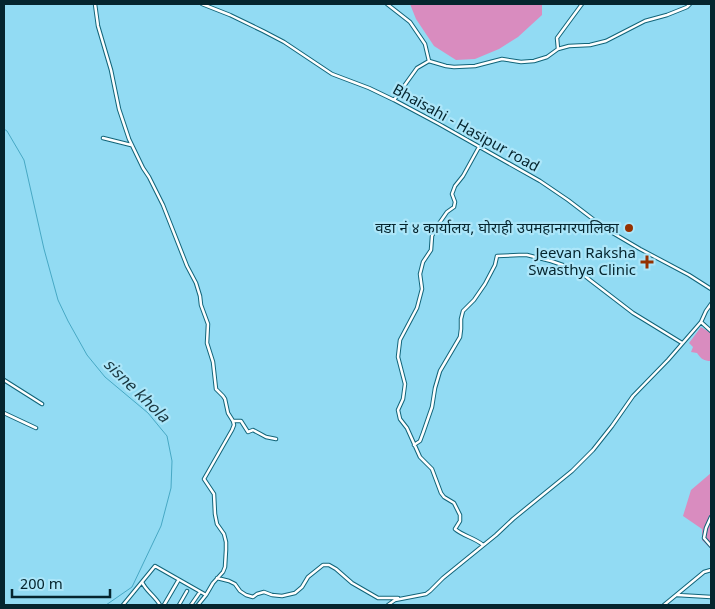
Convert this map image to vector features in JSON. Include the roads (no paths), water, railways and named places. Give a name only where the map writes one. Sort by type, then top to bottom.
[{"type":"street","points":[[95,4],[98,26],[111,70],[119,109],[132,146],[163,205],[196,283],[208,324],[208,343],[213,362],[216,390],[223,396],[234,425],[204,478],[214,494],[217,524],[224,534],[226,542],[225,567],[198,605]]},
{"type":"street","name":"Bhaisahi - Hasipur road","points":[[202,4],[241,20],[284,42],[332,74],[394,100],[540,181],[606,229],[711,289]]},
{"type":"street","points":[[387,4],[410,22],[425,44],[430,61]]},
{"type":"street","points":[[558,49],[557,38],[582,4]]},
{"type":"street","points":[[394,100],[418,68],[430,61],[454,67],[475,66],[502,59],[521,62],[534,61],[547,57],[558,49],[568,46],[590,45],[606,41],[645,21],[674,13],[688,7],[690,4]]},
{"type":"street","points":[[103,138],[132,146]]},
{"type":"street","points":[[479,147],[463,176],[455,186],[452,194],[455,202],[454,207],[447,212],[438,225],[432,236],[431,250],[423,262],[420,274],[422,289],[417,308],[400,340],[398,357],[404,384],[404,399],[398,410],[400,419],[407,428],[420,458],[432,469],[441,493],[454,504],[460,515],[460,521],[456,528],[459,532],[483,545]]},
{"type":"street","points":[[414,445],[420,440],[432,407],[440,371],[460,337],[463,311],[474,300],[485,284],[495,266],[497,256],[527,255],[585,272],[590,280],[625,307],[682,343]]},
{"type":"street","points":[[388,605],[395,600],[426,594],[582,461],[612,426],[634,396],[701,322],[711,304]]},
{"type":"street","points":[[701,322],[711,331]]},
{"type":"street","points":[[4,380],[42,404]]},
{"type":"street","points":[[4,413],[36,428]]},
{"type":"street","points":[[233,421],[240,421],[248,432],[253,430],[266,437],[276,439]]},
{"type":"street","points":[[711,516],[704,538],[711,546]]},
{"type":"street","points":[[217,578],[236,584],[240,591],[253,597],[264,592],[282,596],[295,593],[302,587],[308,577],[323,565],[329,565],[352,583],[378,598],[404,598]]},
{"type":"street","points":[[123,605],[155,566],[206,596]]},
{"type":"street","points":[[664,605],[704,572],[711,570]]},
{"type":"street","points":[[142,582],[144,588],[162,605],[178,580]]},
{"type":"street","points":[[179,605],[188,591]]},
{"type":"street","points":[[191,605],[200,592]]},
{"type":"street","points":[[677,595],[711,597]]},
{"type":"waterway","name":"sisne khola","points":[[4,129],[24,160],[44,249],[58,300],[68,321],[87,355],[105,377],[148,413],[167,436],[172,461],[171,488],[161,526],[132,587],[106,605]]},
{"type":"place","name":"वडा नं ४ कार्यालय, घोराही उपमहानगरपालिका","points":[[629,228]]},
{"type":"place","name":"Jeevan Raksha Swasthya Clinic","points":[[647,262]]}]
